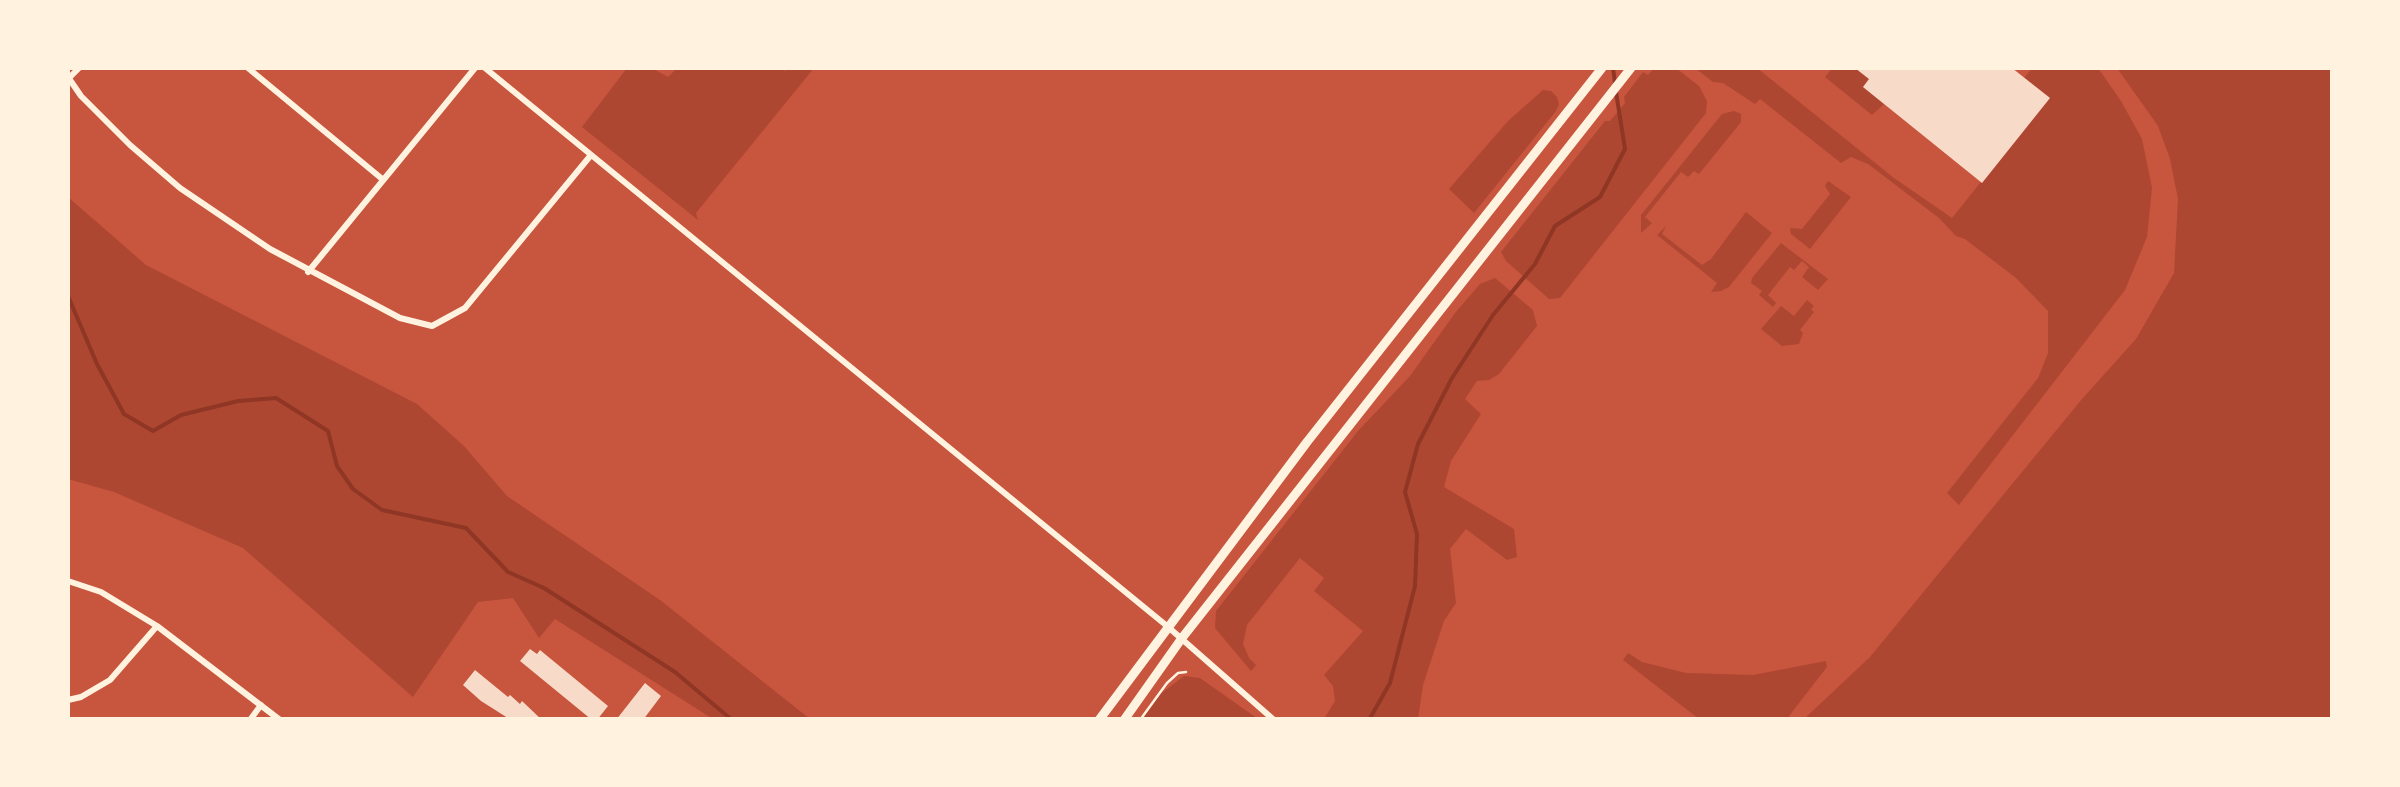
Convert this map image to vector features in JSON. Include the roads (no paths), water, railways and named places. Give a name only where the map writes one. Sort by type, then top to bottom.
[{"type":"main road","points":[[1099,720],[1390,335],[1602,68]]},
{"type":"main road","points":[[1124,720],[1182,638],[1631,68]]},
{"type":"main road","points":[[1390,335],[1409,350]]},
{"type":"street","points":[[79,68],[68,77],[81,96],[180,188],[308,272],[400,318],[436,324],[465,308],[590,155]]},
{"type":"street","points":[[248,68],[382,178]]},
{"type":"street","points":[[308,272],[475,68]]},
{"type":"street","points":[[485,68],[1182,638],[1274,720]]},
{"type":"street","points":[[68,581],[101,592],[158,626],[280,720]]},
{"type":"street","points":[[68,700],[110,680],[158,626]]},
{"type":"street","points":[[250,720],[261,705]]},
{"type":"waterway","points":[[1613,68],[1615,83]]},
{"type":"waterway","points":[[1369,720],[1390,683],[1415,586],[1417,534],[1405,492],[1418,444],[1452,378],[1493,315],[1535,264],[1555,226],[1600,197],[1625,149],[1616,92]]},
{"type":"waterway","points":[[68,296],[124,414],[153,431],[181,415],[238,401],[276,398],[328,431],[337,466],[353,489],[382,510],[466,528],[508,572],[544,588],[675,672],[732,720]]}]
